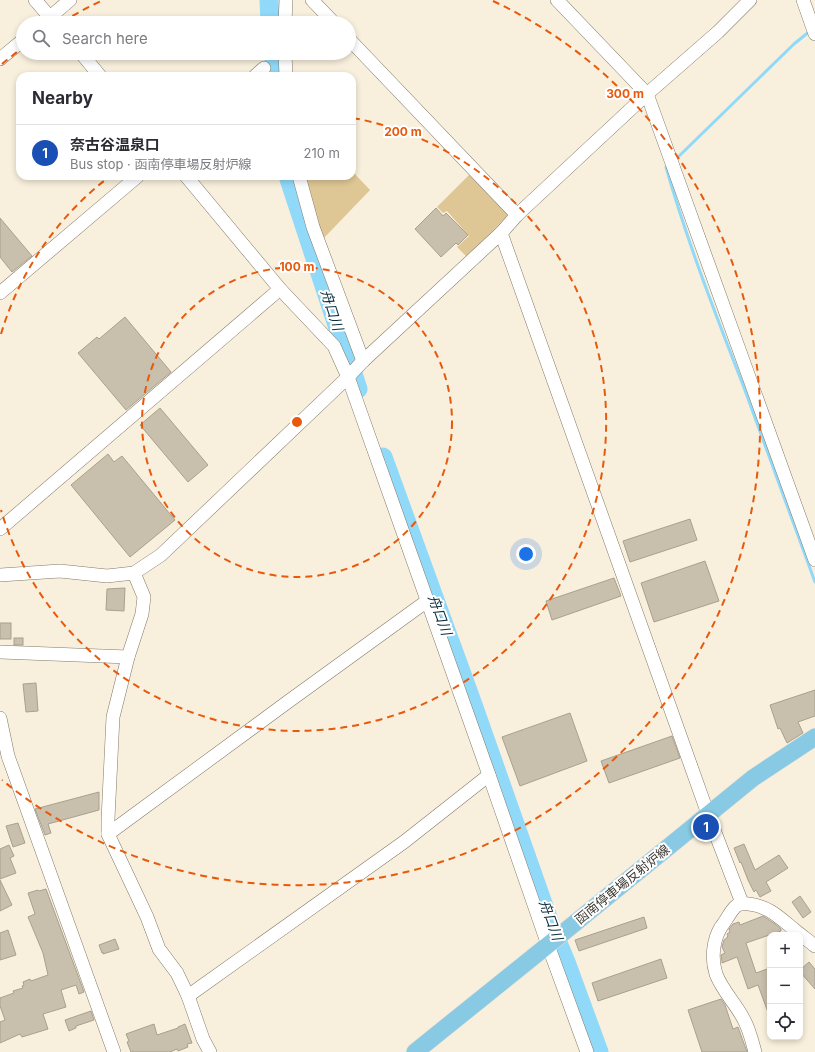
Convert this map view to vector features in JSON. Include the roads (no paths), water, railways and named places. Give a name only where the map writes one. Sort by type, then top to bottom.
[{"type":"main road","name":"函南停車場反射炉線","points":[[415,1052],[753,778],[815,737]]},
{"type":"street","points":[[35,0],[46,16]]},
{"type":"street","points":[[54,16],[70,0]]},
{"type":"street","points":[[285,16],[286,0]]},
{"type":"street","points":[[312,0],[327,16]]},
{"type":"street","points":[[557,0],[648,94],[814,556]]},
{"type":"street","points":[[0,575],[60,571],[107,576],[134,573],[161,555],[363,361],[648,94],[718,32],[750,0]]},
{"type":"street","points":[[802,0],[815,34]]},
{"type":"street","points":[[0,60],[16,46]]},
{"type":"street","points":[[356,46],[518,215]]},
{"type":"street","points":[[86,60],[97,72]]},
{"type":"street","points":[[285,60],[286,72]]},
{"type":"street","points":[[0,293],[133,180]]},
{"type":"street","points":[[189,180],[280,289],[334,346],[348,377],[489,776],[554,940],[587,1052]]},
{"type":"street","points":[[300,180],[313,227],[363,361]]},
{"type":"street","points":[[501,233],[708,814],[742,903]]},
{"type":"street","points":[[0,529],[280,289]]},
{"type":"street","points":[[134,573],[144,597],[142,614],[128,657],[113,716],[108,834],[147,917],[159,949],[177,973],[188,996],[203,1039],[210,1052]]},
{"type":"street","points":[[108,834],[427,601]]},
{"type":"street","points":[[0,652],[128,657]]},
{"type":"street","points":[[0,718],[8,756],[114,1052]]},
{"type":"street","points":[[188,996],[404,842],[489,776]]},
{"type":"street","points":[[756,1052],[744,1020],[716,974],[713,950],[717,935],[736,906],[742,903],[754,904],[777,914],[815,946]]},
{"type":"waterway","name":"舟口川","points":[[269,0],[270,16]]},
{"type":"waterway","points":[[675,160],[794,44],[810,31]]},
{"type":"waterway","name":"舟口川","points":[[274,60],[275,72]]},
{"type":"waterway","points":[[669,165],[666,167],[692,250],[815,582]]},
{"type":"waterway","name":"舟口川","points":[[289,180],[358,389]]},
{"type":"waterway","name":"舟口川","points":[[383,457],[471,699],[552,929],[566,962],[599,1052]]},
{"type":"place","name":"奈古谷温泉口","points":[[706,827]]}]
